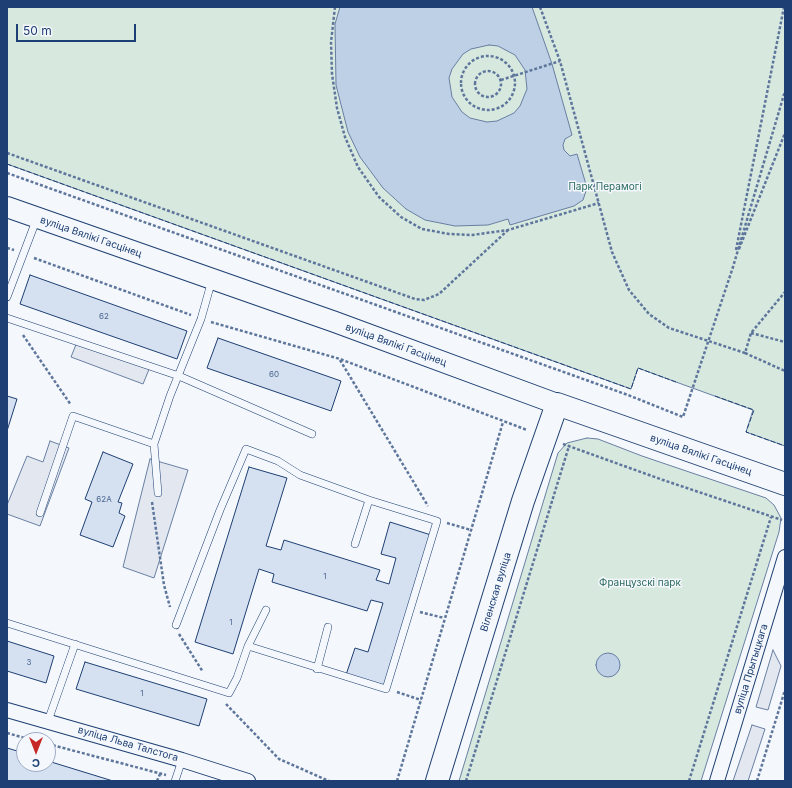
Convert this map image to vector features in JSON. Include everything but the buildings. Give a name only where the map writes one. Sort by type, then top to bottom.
[{"type":"main road","name":"вуліца Вялікі Гасцінец","points":[[7,207],[785,484]]},
{"type":"main road","name":"Віленская вуліца","points":[[437,781],[523,501],[557,404]]},
{"type":"street","name":"вуліца Прытыцкага","points":[[717,781],[785,557]]},
{"type":"street","name":"вуліца Льва Талстога","points":[[7,710],[182,760],[248,781]]},
{"type":"lane","points":[[7,297],[38,218]]},
{"type":"lane","points":[[158,493],[154,444],[201,319],[212,279]]},
{"type":"lane","points":[[10,319],[179,376],[312,434]]},
{"type":"lane","points":[[40,513],[73,416],[154,444]]},
{"type":"lane","points":[[176,625],[220,510],[246,449],[278,461],[300,475],[369,500],[437,521],[412,610],[386,689],[248,646]]},
{"type":"lane","points":[[355,544],[369,500]]},
{"type":"lane","points":[[7,623],[229,693],[237,678],[248,646],[266,610]]},
{"type":"lane","points":[[317,668],[328,627]]},
{"type":"lane","points":[[48,722],[75,644]]},
{"type":"lane","points":[[175,779],[182,760]]},
{"type":"path","points":[[335,7],[331,42],[337,108],[345,137],[358,166],[379,197],[401,217],[422,229],[449,234],[472,235],[508,230],[598,203]]},
{"type":"path","points":[[540,7],[560,61],[612,252],[629,290],[649,314],[669,328],[745,353],[785,371]]},
{"type":"path","points":[[733,266],[784,7]]},
{"type":"path","points":[[483,56],[498,58],[505,62],[514,75],[515,89],[512,96],[507,103],[493,110],[478,108],[472,104],[463,92],[461,84],[465,69],[470,63],[483,56]]},
{"type":"path","points":[[501,80],[560,61]]},
{"type":"path","points":[[485,71],[495,73],[501,80],[500,91],[492,97],[482,96],[475,87],[477,78],[485,71]]},
{"type":"path","points":[[7,173],[620,392],[683,417],[733,266],[785,91]]},
{"type":"path","points":[[733,266],[785,133]]},
{"type":"path","points":[[7,153],[415,299],[424,300],[439,294],[508,230]]},
{"type":"path","points":[[7,248],[201,319],[340,359],[527,430]]},
{"type":"path","points":[[745,353],[751,333],[785,292]]},
{"type":"path","points":[[10,319],[80,419]]},
{"type":"path","points":[[751,333],[785,342]]},
{"type":"path","points":[[340,359],[437,521],[471,530]]},
{"type":"path","points":[[397,781],[503,422]]},
{"type":"path","points":[[562,444],[782,520]]},
{"type":"path","points":[[466,781],[569,446]]},
{"type":"path","points":[[151,498],[164,585],[176,625],[183,642],[197,665],[218,690],[225,703],[280,759],[329,781]]},
{"type":"path","points":[[689,781],[771,517]]},
{"type":"path","points":[[412,610],[444,618]]},
{"type":"path","points":[[386,689],[421,700]]},
{"type":"path","points":[[757,781],[785,690]]},
{"type":"path","points":[[56,746],[175,779]]},
{"type":"path","points":[[157,781],[160,774]]},
{"type":"green space","name":"Парк Перамогі","points":[[7,7],[785,7],[785,446],[746,432],[753,410],[638,368],[631,389],[7,164]]},
{"type":"green space","name":"Французскі парк","points":[[587,438],[598,439],[642,456],[766,498],[774,505],[781,518],[779,532],[701,781],[459,781],[558,453],[567,443]]},
{"type":"shaded area","points":[[77,342],[150,367],[143,384],[71,357]]},
{"type":"shaded area","points":[[50,441],[69,448],[40,526],[7,514],[7,505],[27,456],[43,462]]},
{"type":"shaded area","points":[[150,459],[188,470],[154,578],[123,567]]},
{"type":"shaded area","points":[[773,650],[781,666],[768,710],[756,707]]},
{"type":"shaded area","points":[[752,725],[765,729],[748,781],[733,781]]},
{"type":"water","points":[[340,7],[532,7],[552,64],[572,135],[565,139],[563,145],[564,150],[570,156],[577,154],[585,181],[586,191],[583,200],[574,206],[510,225],[508,219],[488,225],[455,226],[425,220],[406,209],[383,188],[360,157],[348,132],[336,85],[335,24]],"holes":[[[489,45],[498,46],[515,55],[525,70],[527,89],[520,106],[514,113],[497,121],[487,122],[470,118],[462,112],[452,97],[449,78],[452,69],[463,54],[471,49]]]},
{"type":"water","points":[[608,653],[617,656],[620,665],[617,674],[608,677],[599,674],[596,665],[599,656]]},
{"type":"fence","points":[[7,164],[631,389],[638,368],[676,382]]},
{"type":"fence","points":[[715,396],[754,410],[746,432],[785,446]]}]
